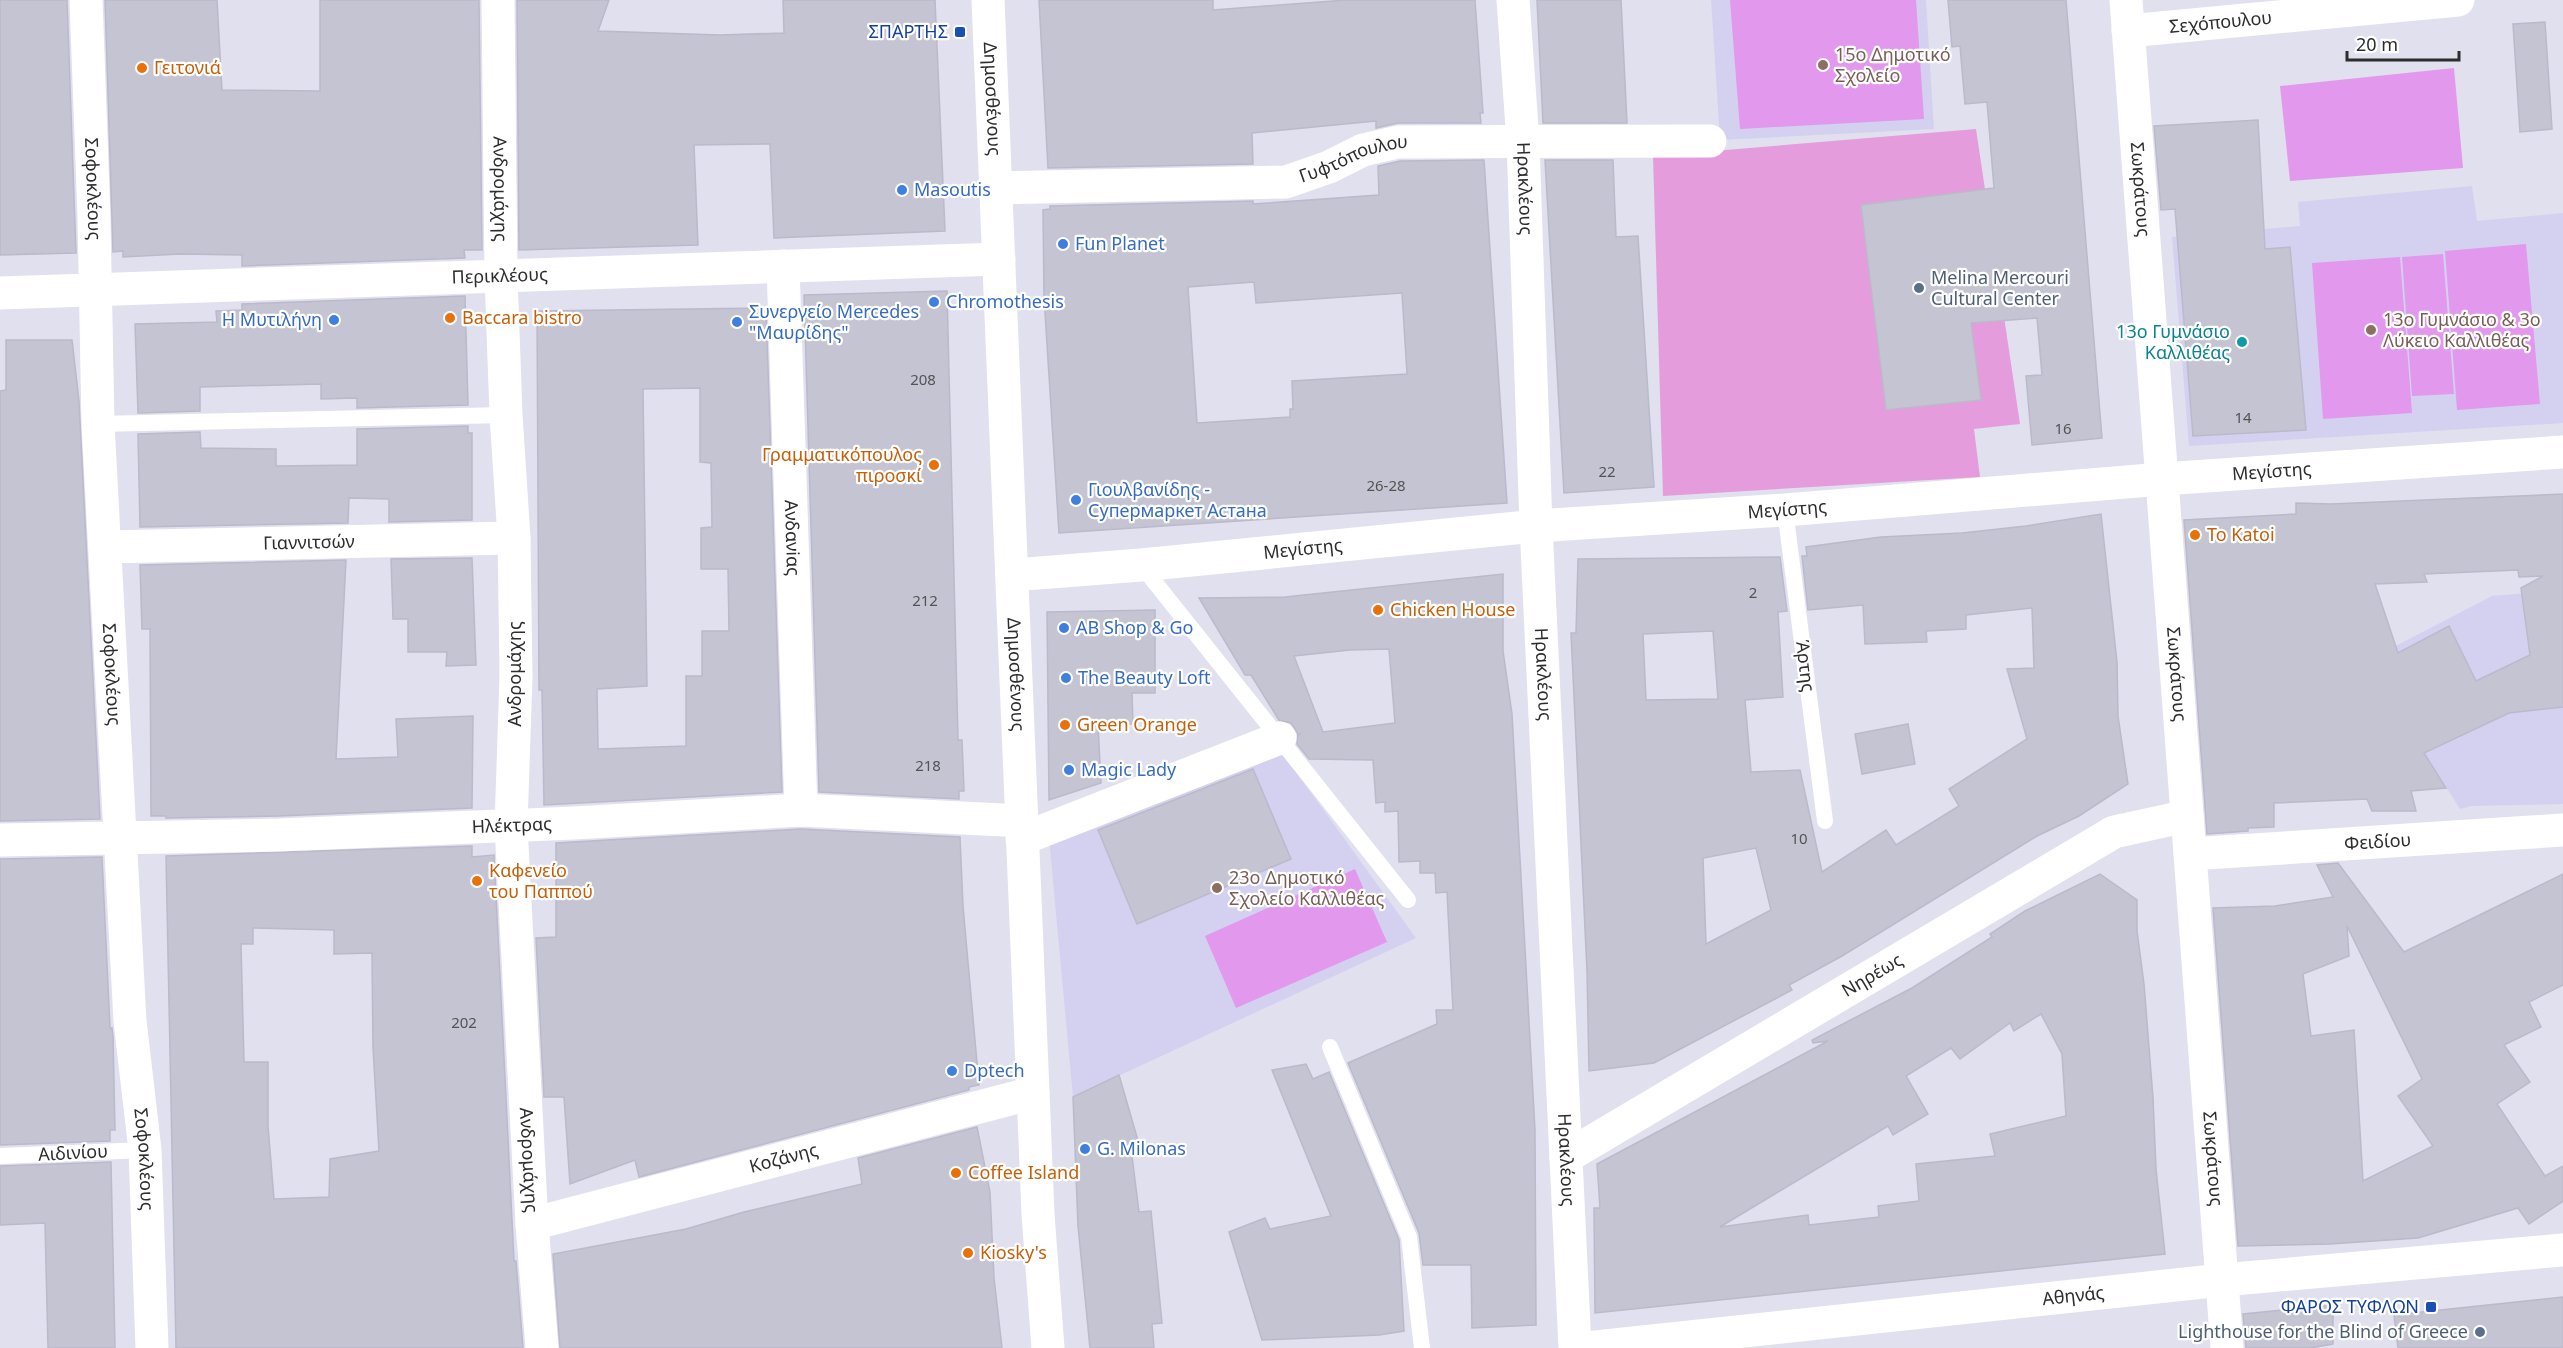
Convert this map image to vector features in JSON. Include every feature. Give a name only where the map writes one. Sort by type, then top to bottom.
[{"type":"street","name":"Σοφοκλέους","points":[[86,0],[98,424],[130,1020],[145,1150],[152,1348]]},
{"type":"street","name":"Ανδρομάχης","points":[[498,0],[501,276],[506,415],[514,538],[516,676],[511,826],[532,1224],[542,1348]]},
{"type":"street","name":"Δημοσθένους","points":[[988,0],[1038,1214],[1048,1348]]},
{"type":"street","name":"Ηρακλέους","points":[[1513,0],[1523,142],[1536,526],[1575,1348]]},
{"type":"street","name":"Σεχόπουλου","points":[[2127,15],[2458,0]]},
{"type":"street","name":"Σωκράτους","points":[[2127,15],[2228,1348]]},
{"type":"street","name":"Γυφτόπουλου","points":[[996,188],[1286,182],[1329,167],[1363,150],[1398,142],[1710,141]]},
{"type":"street","name":"Περικλέους","points":[[0,293],[999,259]]},
{"type":"street","name":"Ανδανiας","points":[[783,266],[801,810]]},
{"type":"street","name":"Μεγίστης","points":[[1012,575],[1141,565],[1536,526],[1785,510],[2162,478],[2563,452]]},
{"type":"street","name":"Γιαννιτσών","points":[[105,547],[514,538]]},
{"type":"street","points":[[1022,830],[1280,738]]},
{"type":"street","name":"Ηλέκτρας","points":[[0,840],[279,835],[511,826],[801,810],[1022,830]]},
{"type":"street","name":"Νηρέως","points":[[1566,1157],[2114,832],[2187,816]]},
{"type":"street","name":"Φειδίου","points":[[2190,854],[2563,830]]},
{"type":"street","name":"Κοζάνης","points":[[532,1224],[1033,1094]]},
{"type":"street","name":"Αθηνάς","points":[[1586,1348],[2222,1280],[2563,1250]]},
{"type":"lane","points":[[98,424],[506,415]]},
{"type":"lane","name":"Άρτης","points":[[1785,510],[1825,821]]},
{"type":"lane","points":[[1141,565],[1408,900]]},
{"type":"lane","points":[[1330,1047],[1409,1237],[1422,1348]]},
{"type":"lane","name":"Αιδινίου","points":[[0,1156],[145,1150]]},
{"type":"shaded area","name":"15ο Δημοτικό Σχολείο","points":[[1711,0],[1926,0],[1934,129],[1720,140]]},
{"type":"shaded area","name":"15ο Δημοτικό Σχολείο","points":[[1730,0],[1916,0],[1924,119],[1740,129]]},
{"type":"shaded area","points":[[2454,68],[2463,168],[2290,181],[2280,86]]},
{"type":"shaded area","points":[[1976,129],[2020,424],[1974,429],[1980,477],[1663,496],[1653,156]]},
{"type":"shaded area","name":"13ο Γυμνάσιο & 3ο Λύκειο Καλλιθέας","points":[[2472,186],[2477,221],[2563,213],[2563,423],[2189,446],[2172,237],[2300,226],[2298,202]]},
{"type":"shaded area","points":[[2526,244],[2540,404],[2457,410],[2445,251]]},
{"type":"shaded area","points":[[2443,254],[2454,394],[2412,396],[2402,257]]},
{"type":"shaded area","points":[[2400,257],[2412,413],[2323,419],[2312,263]]},
{"type":"shaded area","points":[[2563,590],[2563,804],[2471,806],[2460,809],[2365,662],[2492,596]]},
{"type":"shaded area","name":"23ο Δημοτικό Σχολείο Καλλιθέας","points":[[1278,747],[1416,938],[1073,1097],[1049,838]]},
{"type":"shaded area","points":[[1355,869],[1387,942],[1236,1008],[1205,936]]},
{"type":"building","points":[[0,0],[67,0],[76,253],[0,255]]},
{"type":"building","points":[[105,0],[217,0],[222,90],[320,91],[320,0],[479,0],[482,250],[464,250],[465,258],[242,266],[242,255],[180,254],[123,257],[123,251],[113,252]]},
{"type":"building","points":[[517,0],[609,0],[598,31],[720,35],[784,33],[783,0],[935,0],[945,231],[774,238],[770,144],[694,145],[698,245],[519,250]]},
{"type":"building","points":[[1039,0],[1213,0],[1213,10],[1346,0],[1475,0],[1483,113],[1480,113],[1481,123],[1398,123],[1376,128],[1376,121],[1252,133],[1253,164],[1048,168]]},
{"type":"building","points":[[1537,0],[1621,0],[1627,123],[1543,123]]},
{"type":"building","points":[[1948,0],[2066,0],[2102,438],[2032,445],[2026,376],[2042,375],[2037,318],[1971,323],[1981,400],[1886,410],[1861,205],[1994,188],[1987,102],[1965,104],[1960,46],[1952,47]]},
{"type":"building","points":[[2545,22],[2552,129],[2520,132],[2513,24]]},
{"type":"building","name":"13ο Γυμνάσιο Καλλιθέας","points":[[2258,120],[2265,249],[2290,247],[2306,430],[2193,436],[2175,209],[2161,210],[2154,126]]},
{"type":"building","points":[[1484,160],[1507,503],[1059,533],[1044,297],[1043,210],[1050,209],[1050,206],[1253,201],[1253,204],[1379,195],[1378,166],[1400,161]],"holes":[[[1254,282],[1256,303],[1402,293],[1407,374],[1292,381],[1293,409],[1290,409],[1290,417],[1197,423],[1188,287]]]},
{"type":"building","points":[[1545,160],[1613,160],[1616,237],[1638,236],[1654,487],[1564,493]]},
{"type":"building","points":[[947,291],[958,740],[962,740],[964,791],[959,791],[959,799],[819,792],[804,295]]},
{"type":"building","points":[[465,296],[468,405],[357,408],[357,398],[321,399],[321,384],[200,387],[200,411],[138,413],[135,324],[217,322],[216,311],[242,310],[242,304]]},
{"type":"building","points":[[766,308],[782,792],[544,805],[542,690],[539,690],[537,311]],"holes":[[[700,388],[700,462],[711,463],[712,527],[701,528],[701,569],[728,569],[729,631],[702,631],[702,676],[686,676],[686,746],[598,749],[597,689],[647,686],[643,389]]]},
{"type":"building","points":[[6,340],[72,340],[79,401],[100,819],[0,821],[0,391],[6,390]]},
{"type":"building","points":[[468,426],[468,433],[472,433],[472,520],[389,522],[389,499],[349,498],[348,523],[140,527],[138,434],[200,432],[201,448],[276,449],[276,466],[357,465],[357,429]]},
{"type":"building","points":[[2563,494],[2563,707],[2509,713],[2424,753],[2446,788],[2411,791],[2416,811],[2372,811],[2367,799],[2274,803],[2274,827],[2207,834],[2184,520],[2296,514],[2296,503],[2331,504]],"holes":[[[2518,570],[2519,577],[2543,576],[2521,588],[2530,655],[2476,681],[2449,626],[2398,653],[2375,584],[2427,582],[2424,574]]]},
{"type":"building","points":[[2101,514],[2117,662],[2118,716],[2128,784],[2079,816],[2037,836],[1842,956],[1789,985],[1792,990],[1654,1063],[1589,1071],[1587,971],[1571,633],[1576,633],[1578,559],[1780,557],[1787,611],[1778,612],[1783,697],[1745,700],[1751,772],[1800,770],[1822,872],[1886,830],[1896,845],[1959,806],[1949,789],[2027,739],[2007,669],[2034,668],[2032,608],[1966,615],[1966,629],[1926,631],[1927,642],[1865,644],[1863,605],[1808,610],[1802,556],[1807,556],[1806,547],[1881,537],[1962,533]],"holes":[[[1713,631],[1718,699],[1646,700],[1643,634]],[[1756,848],[1771,910],[1706,944],[1703,858]]]},
{"type":"building","points":[[472,558],[476,665],[446,666],[447,652],[408,652],[408,619],[393,619],[391,559]]},
{"type":"building","points":[[346,560],[336,759],[398,757],[396,719],[473,716],[472,808],[278,816],[166,818],[166,816],[151,816],[150,629],[142,629],[140,565]]},
{"type":"building","points":[[1503,574],[1503,651],[1512,714],[1535,1130],[1536,1325],[1472,1328],[1471,1265],[1423,1265],[1419,1233],[1348,1063],[1437,1024],[1436,1010],[1453,1010],[1447,892],[1436,893],[1435,873],[1420,873],[1420,861],[1399,862],[1398,811],[1385,812],[1385,802],[1376,803],[1373,760],[1309,759],[1297,744],[1298,734],[1291,723],[1279,720],[1251,675],[1245,675],[1199,598],[1285,597]],"holes":[[[1389,649],[1395,723],[1323,732],[1294,656],[1350,650]]]},
{"type":"building","points":[[1155,610],[1155,693],[1132,693],[1133,724],[1098,724],[1101,783],[1049,800],[1047,612]]},
{"type":"building","points":[[1908,724],[1915,764],[1862,774],[1855,734]]},
{"type":"building","points":[[1253,769],[1291,859],[1137,924],[1098,830]]},
{"type":"building","points":[[801,829],[960,837],[963,906],[979,1085],[969,1087],[969,1090],[639,1177],[635,1160],[570,1184],[564,1097],[544,1097],[536,938],[556,937],[556,843]]},
{"type":"building","points":[[472,846],[472,857],[494,855],[514,1261],[516,1261],[523,1348],[176,1348],[166,856]],"holes":[[[253,928],[334,930],[334,954],[372,953],[373,1048],[379,1151],[330,1159],[329,1197],[274,1199],[268,1126],[268,1062],[244,1062],[241,944],[253,944]]]},
{"type":"building","points":[[102,857],[110,1028],[112,1028],[113,1037],[115,1130],[110,1130],[110,1141],[0,1145],[0,859]]},
{"type":"building","points":[[2338,863],[2404,952],[2563,874],[2563,985],[2529,1002],[2541,1027],[2504,1045],[2530,1082],[2497,1104],[2545,1176],[2563,1166],[2563,1201],[2529,1224],[2518,1208],[2418,1238],[2330,1244],[2238,1246],[2213,908],[2275,906],[2333,897],[2317,865]],"holes":[[[2347,926],[2422,1079],[2398,1096],[2433,1146],[2363,1181],[2354,1030],[2311,1036],[2303,974],[2349,956]]]},
{"type":"building","points":[[2100,874],[2137,900],[2137,931],[2144,984],[2156,1169],[2165,1254],[1595,1313],[1594,1208],[1600,1208],[1597,1164],[1828,1041],[1813,1043],[1812,1040],[1912,988],[1992,937],[1990,934],[2025,911]],"holes":[[[2041,1014],[2062,1054],[2066,1116],[1990,1134],[1995,1156],[1916,1164],[1919,1201],[1878,1206],[1879,1217],[1809,1225],[1808,1215],[1720,1227],[1888,1126],[1893,1135],[1928,1114],[1906,1076],[1951,1048],[1960,1059],[2010,1023],[2014,1031]]]},
{"type":"building","points":[[1306,1064],[1313,1079],[1329,1072],[1399,1240],[1404,1331],[1379,1335],[1262,1340],[1229,1232],[1265,1218],[1270,1229],[1331,1216],[1272,1070]]},
{"type":"building","points":[[1119,1075],[1141,1151],[1132,1156],[1139,1212],[1151,1211],[1162,1323],[1152,1324],[1154,1348],[1090,1348],[1078,1226],[1073,1097]]},
{"type":"building","points":[[977,1127],[990,1192],[994,1278],[1002,1348],[560,1348],[553,1254],[686,1229],[744,1212],[862,1184],[858,1158]]},
{"type":"building","points":[[111,1162],[115,1348],[48,1348],[45,1223],[0,1225],[0,1166]]},
{"type":"building","name":"Lighthouse for the Blind of Greece","points":[[2563,1297],[2563,1348],[2398,1348],[2394,1315]]},
{"type":"building","points":[[2333,1305],[2333,1344],[2310,1348],[2246,1348],[2243,1314]]},
{"type":"place","name":"ΣΠΑΡΤΗΣ","points":[[960,32]]},
{"type":"place","name":"15ο Δημοτικό Σχολείο","points":[[1823,65]]},
{"type":"place","name":"Γειτονιά","points":[[142,68]]},
{"type":"place","name":"Masoutis","points":[[902,190]]},
{"type":"place","name":"Fun Planet","points":[[1063,244]]},
{"type":"place","name":"Melina Mercouri Cultural Center","points":[[1919,288]]},
{"type":"place","name":"Chromothesis","points":[[934,302]]},
{"type":"place","name":"Baccara bistro","points":[[450,318]]},
{"type":"place","name":"Η Μυτιλήνη","points":[[334,320]]},
{"type":"place","name":"Συνεργείο Mercedes \"Μαυρίδης\"","points":[[737,322]]},
{"type":"place","name":"13ο Γυμνάσιο & 3ο Λύκειο Καλλιθέας","points":[[2371,330]]},
{"type":"place","name":"13ο Γυμνάσιο Καλλιθέας","points":[[2242,342]]},
{"type":"place","name":"Γραμματικόπουλος πιροσκί","points":[[934,465]]},
{"type":"place","name":"Γιουλβανίδης - Супермаркет Астана","points":[[1076,500]]},
{"type":"place","name":"To Katoi","points":[[2195,535]]},
{"type":"place","name":"Chicken House","points":[[1378,610]]},
{"type":"place","name":"AB Shop & Go","points":[[1064,628]]},
{"type":"place","name":"The Beauty Loft","points":[[1066,678]]},
{"type":"place","name":"Green Orange","points":[[1065,725]]},
{"type":"place","name":"Magic Lady","points":[[1069,770]]},
{"type":"place","name":"Καφενείο του Παππού","points":[[477,881]]},
{"type":"place","name":"23ο Δημοτικό Σχολείο Καλλιθέας","points":[[1217,888]]},
{"type":"place","name":"Dptech","points":[[952,1071]]},
{"type":"place","name":"G. Milonas","points":[[1085,1149]]},
{"type":"place","name":"Coffee Island","points":[[956,1173]]},
{"type":"place","name":"Kiosky's","points":[[968,1253]]},
{"type":"place","name":"ΦΑΡΟΣ ΤΥΦΛΩΝ","points":[[2431,1307]]},
{"type":"place","name":"Lighthouse for the Blind of Greece","points":[[2480,1332]]}]
